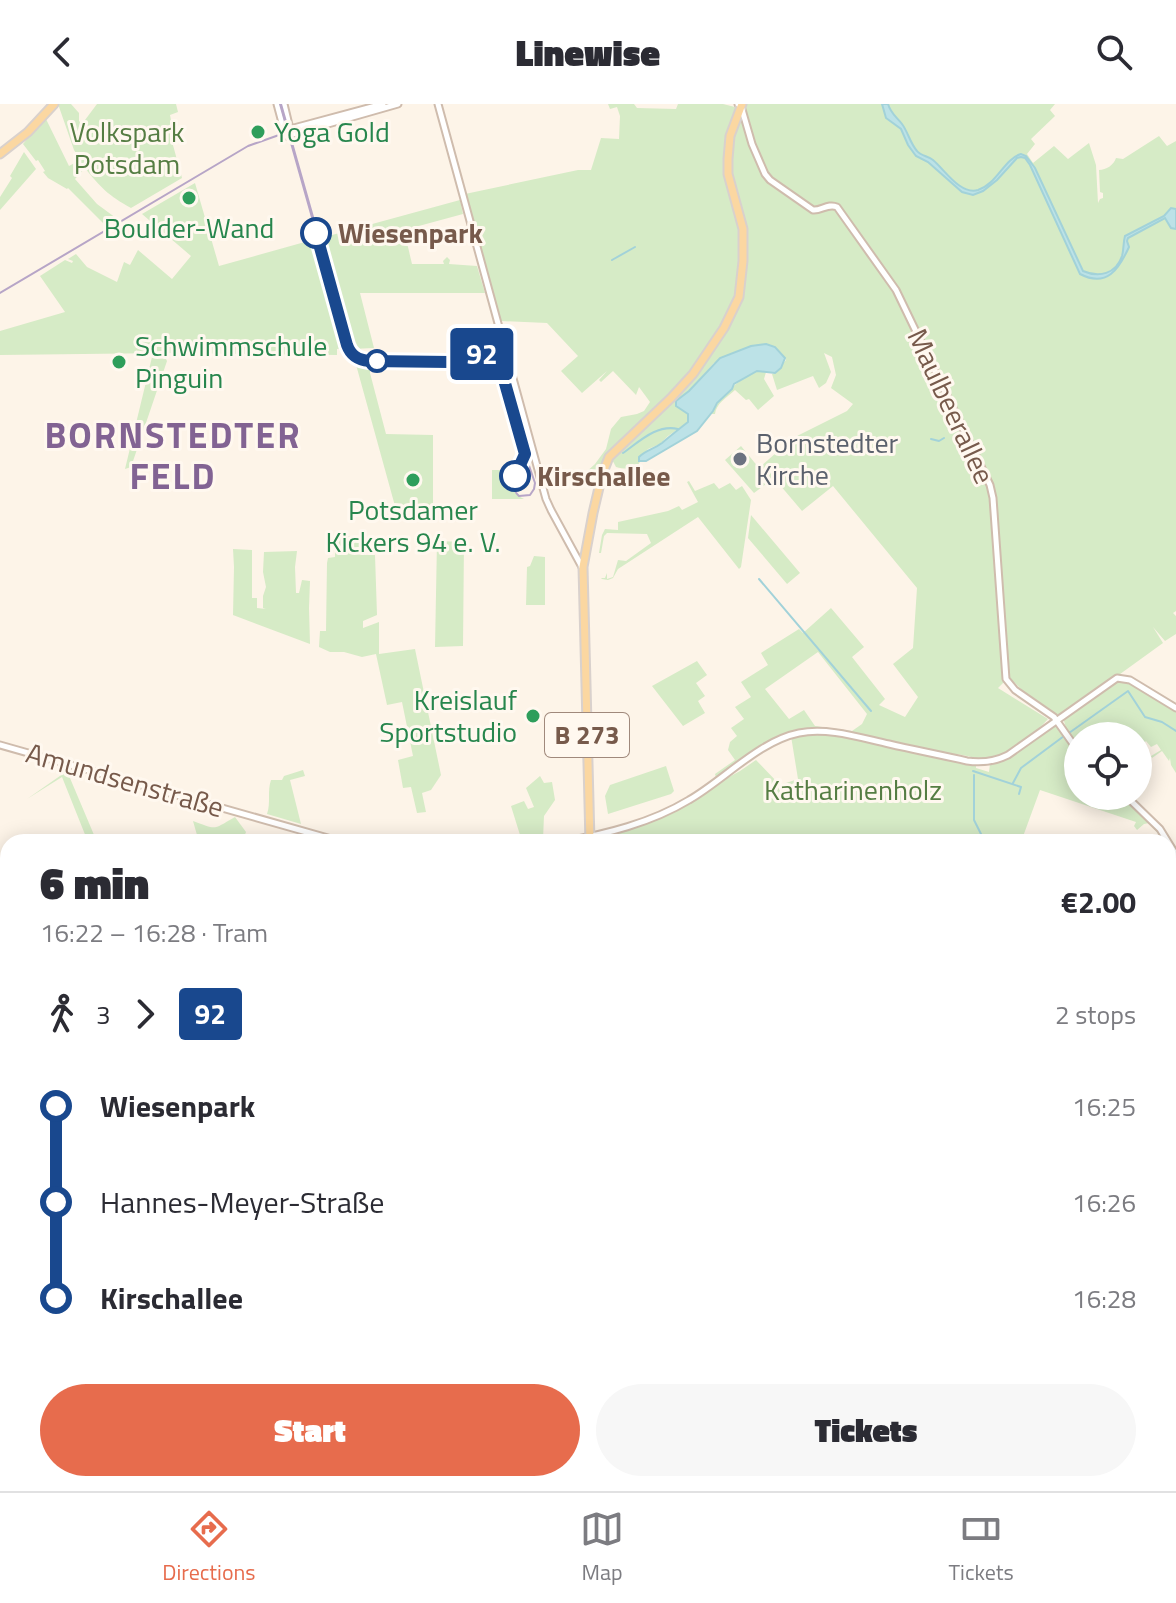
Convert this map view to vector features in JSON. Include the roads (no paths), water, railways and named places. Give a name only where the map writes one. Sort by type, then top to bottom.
[{"type":"main road","points":[[0,154],[54,104]]},
{"type":"main road","name":"B 273","points":[[589,834],[583,567],[602,475],[606,462],[616,449],[663,406],[702,363],[739,297],[743,229],[728,174],[728,159],[730,136],[740,105]]},
{"type":"street","points":[[277,104],[288,132]]},
{"type":"street","points":[[284,104],[288,132]]},
{"type":"street","points":[[288,132],[383,104]]},
{"type":"street","points":[[288,132],[398,104]]},
{"type":"street","points":[[438,104],[548,504],[583,567]]},
{"type":"street","points":[[740,105],[746,123]]},
{"type":"street","points":[[736,119],[746,123]]},
{"type":"street","name":"Maulbeerallee","points":[[746,123],[767,177],[811,209],[831,205],[837,207],[896,290],[990,485],[1006,679],[1015,690],[1057,721]]},
{"type":"street","points":[[604,834],[675,808],[762,749],[799,733],[827,732],[981,762],[1008,755],[1117,678],[1130,680],[1176,708]]},
{"type":"street","points":[[1057,721],[1064,731]]},
{"type":"street","name":"Amundsenstraße","points":[[0,745],[314,834]]},
{"type":"street","points":[[1140,810],[1163,834]]},
{"type":"water","points":[[882,104],[888,104],[917,151],[933,160],[965,189],[971,191],[985,187],[1015,157],[1021,154],[1026,156],[1035,168],[1083,271],[1101,274],[1111,271],[1122,256],[1125,236],[1164,216],[1171,208],[1176,209],[1176,229],[1171,228],[1165,218],[1128,238],[1129,247],[1116,269],[1105,277],[1089,278],[1080,274],[1025,158],[1017,158],[983,191],[973,195],[962,192],[928,162],[916,156],[901,129],[886,118]]},
{"type":"water","points":[[766,344],[775,347],[785,358],[781,368],[775,373],[757,371],[734,384],[697,431],[646,461],[639,461],[639,457],[688,422],[688,414],[676,406],[676,401],[720,358],[751,346]]},
{"type":"waterway","points":[[612,260],[635,247]]},
{"type":"waterway","points":[[623,453],[656,431],[678,429]]},
{"type":"waterway","points":[[931,439],[939,441],[944,438]]},
{"type":"waterway","points":[[759,579],[871,711]]},
{"type":"waterway","points":[[1084,722],[1128,691],[1145,717],[1162,722],[1176,731]]},
{"type":"waterway","points":[[1013,783],[1021,768],[1064,736]]},
{"type":"waterway","points":[[973,771],[1021,787],[1019,794]]},
{"type":"waterway","points":[[974,775],[974,820],[981,834]]},
{"type":"tram line","points":[[280,104],[350,352],[358,359],[369,361],[450,362],[486,354],[494,357],[501,365],[525,454],[535,483],[530,495],[519,496],[514,487],[515,477],[524,457],[525,451],[503,369],[498,358],[486,353],[449,361],[369,360],[359,358],[351,351],[281,104]]},
{"type":"tram line","points":[[0,293],[248,146],[279,135],[284,130],[285,119]]},
{"type":"tram line","name":"92","points":[[316,233],[352,355],[369,361],[450,362],[486,354],[499,362],[525,454],[515,476]]},
{"type":"place","name":"Yoga Gold","points":[[258,132]]},
{"type":"place","name":"Boulder-Wand","points":[[189,198]]},
{"type":"place","name":"Wiesenpark","points":[[316,233]]},
{"type":"place","name":"Schwimmschule Pinguin","points":[[119,362]]},
{"type":"place","name":"Bornstedter Kirche","points":[[740,459]]},
{"type":"place","name":"Kirschallee","points":[[515,476]]},
{"type":"place","name":"Potsdamer Kickers 94 e. V.","points":[[413,480]]},
{"type":"place","name":"Kreislauf Sportstudio","points":[[533,716]]},
{"type":"district","name":"BORNSTEDTER FELD","points":[[173,456]]},
{"type":"park label","name":"Volkspark Potsdam","points":[[127,148]]},
{"type":"park label","name":"Katharinenholz","points":[[853,790]]}]
